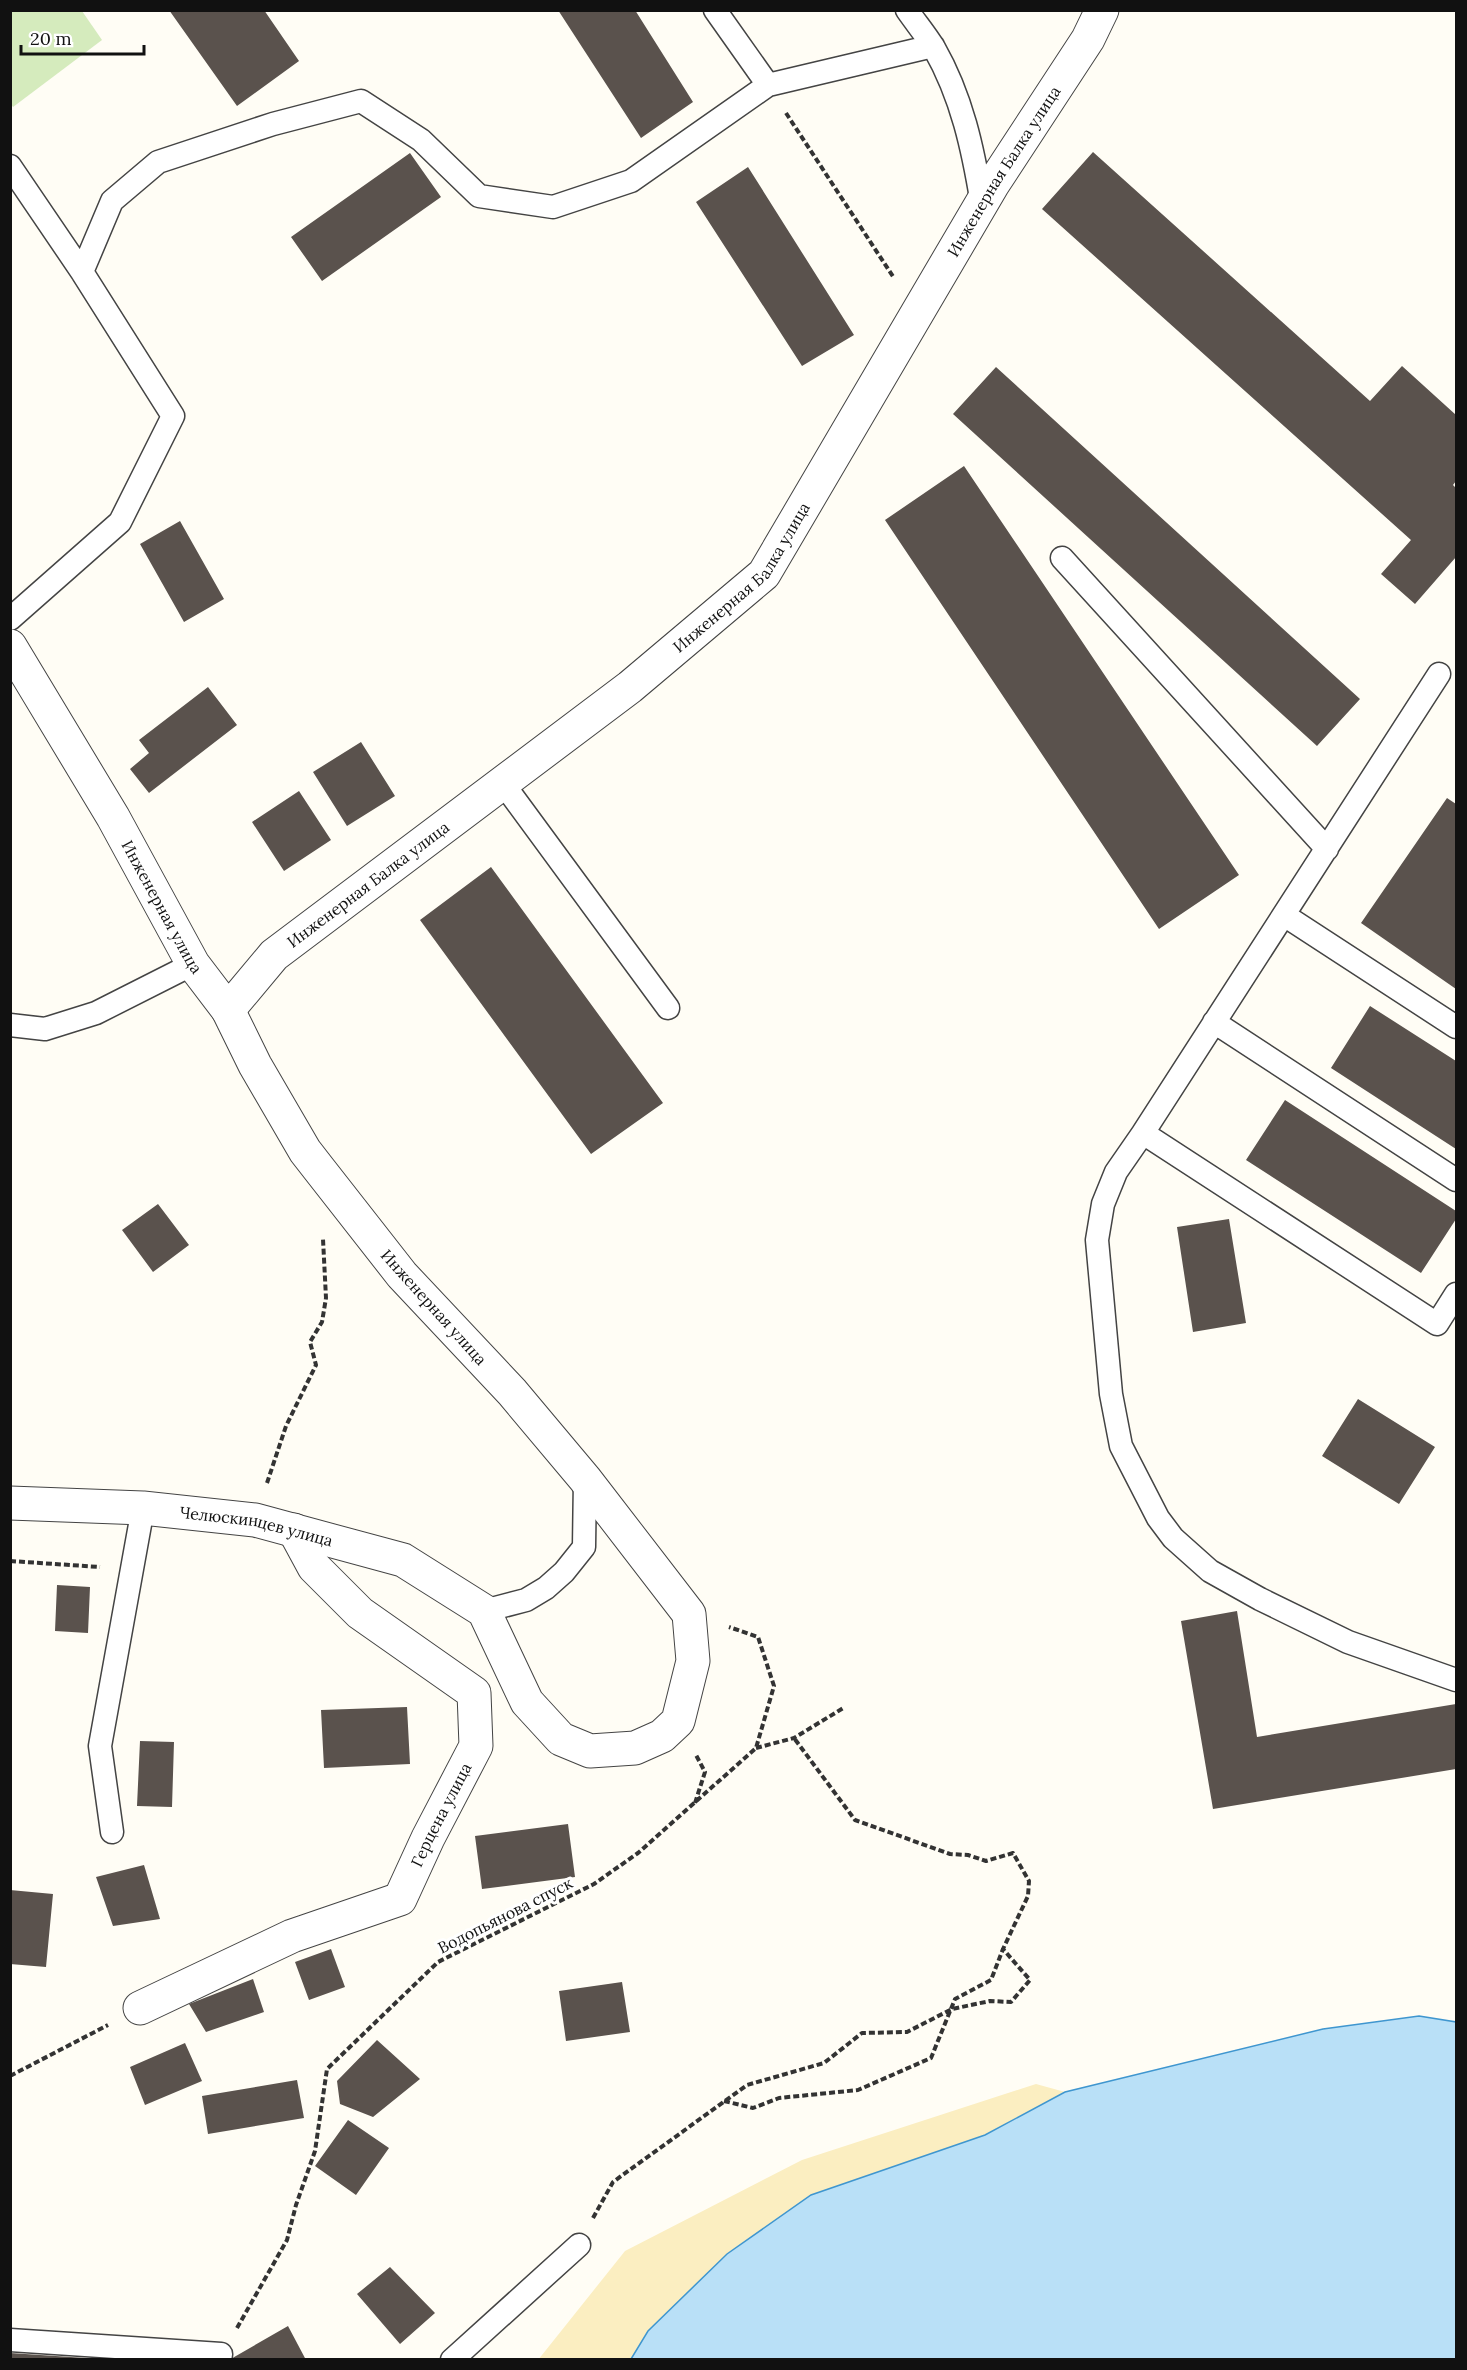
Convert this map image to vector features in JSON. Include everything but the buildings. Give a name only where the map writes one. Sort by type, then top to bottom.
[{"type":"street","name":"Инженерная Балка улица","points":[[228,1010],[274,955],[630,687],[764,574],[982,204],[1088,39],[1102,10]]},
{"type":"street","name":"Инженерная улица","points":[[10,646],[113,817],[193,964],[228,1010],[255,1065],[305,1150],[402,1275],[512,1392],[585,1479],[689,1614]]},
{"type":"street","name":"Челюскинцев улица","points":[[10,1503],[143,1508],[255,1520],[403,1560],[484,1611]]},
{"type":"street","name":"Герцена улица","points":[[140,2008],[292,1936],[400,1899],[428,1838],[476,1746],[474,1693],[360,1613],[314,1567],[294,1530]]},
{"type":"street","points":[[484,1611],[527,1702],[561,1739],[590,1751],[635,1748],[662,1737],[678,1721],[693,1661],[689,1614]]},
{"type":"lane","points":[[716,10],[768,85]]},
{"type":"lane","points":[[907,10],[933,46],[948,74],[963,112],[972,143],[982,204]]},
{"type":"lane","points":[[82,272],[112,201],[158,162],[273,124],[361,101],[421,140],[479,196],[553,207],[631,181],[768,85],[933,46]]},
{"type":"lane","points":[[10,166],[82,272],[173,416],[120,522],[10,619]]},
{"type":"lane","points":[[1062,558],[1327,849]]},
{"type":"lane","points":[[1439,674],[1116,1172],[1103,1204],[1097,1240],[1111,1394],[1121,1446],[1158,1518],[1173,1538],[1210,1571],[1260,1599],[1348,1642],[1456,1680]]},
{"type":"lane","points":[[502,783],[668,1008]]},
{"type":"lane","points":[[1284,915],[1456,1027]]},
{"type":"lane","points":[[10,1025],[45,1029],[96,1013],[193,964]]},
{"type":"lane","points":[[1214,1022],[1456,1180]]},
{"type":"lane","points":[[1143,1133],[1437,1324],[1456,1294]]},
{"type":"lane","points":[[484,1611],[526,1600],[546,1588],[564,1572],[584,1546],[585,1479]]},
{"type":"lane","points":[[112,1832],[100,1746],[143,1508]]},
{"type":"lane","points":[[452,2360],[579,2245]]},
{"type":"lane","points":[[10,2340],[221,2357]]},
{"type":"path","points":[[768,85],[917,314]]},
{"type":"path","points":[[255,1520],[286,1426],[316,1365],[310,1342],[322,1322],[326,1299],[323,1232]]},
{"type":"path","points":[[10,1561],[132,1569]]},
{"type":"path","points":[[689,1614],[758,1637],[774,1686],[756,1748]]},
{"type":"path","points":[[756,1748],[794,1738],[845,1707]]},
{"type":"path","points":[[724,2101],[753,2108],[778,2098],[858,2090],[931,2058],[955,1999],[991,1980],[1028,1896],[1029,1881],[1013,1853],[986,1861],[968,1855],[950,1854],[855,1820],[794,1738]]},
{"type":"path","name":"Водопьянова спуск","points":[[221,2357],[287,2240],[296,2205],[315,2151],[327,2070],[438,1962],[594,1884],[638,1852],[756,1748]]},
{"type":"path","points":[[579,2245],[613,2182],[747,2085],[824,2063],[862,2033],[907,2032],[952,2010],[990,2001],[1011,2002],[1030,1980],[1003,1949]]},
{"type":"path","points":[[10,2076],[140,2008]]},
{"type":"green space","points":[[10,11],[82,11],[102,40],[13,107],[10,103]]},
{"type":"sand","points":[[1036,2084],[1065,2092],[985,2135],[811,2195],[727,2254],[648,2331],[631,2359],[538,2360],[625,2251],[802,2160]]},
{"type":"water","points":[[1419,2016],[1456,2022],[1456,2359],[631,2359],[648,2331],[727,2254],[811,2195],[985,2135],[1065,2092],[1323,2029]]}]
